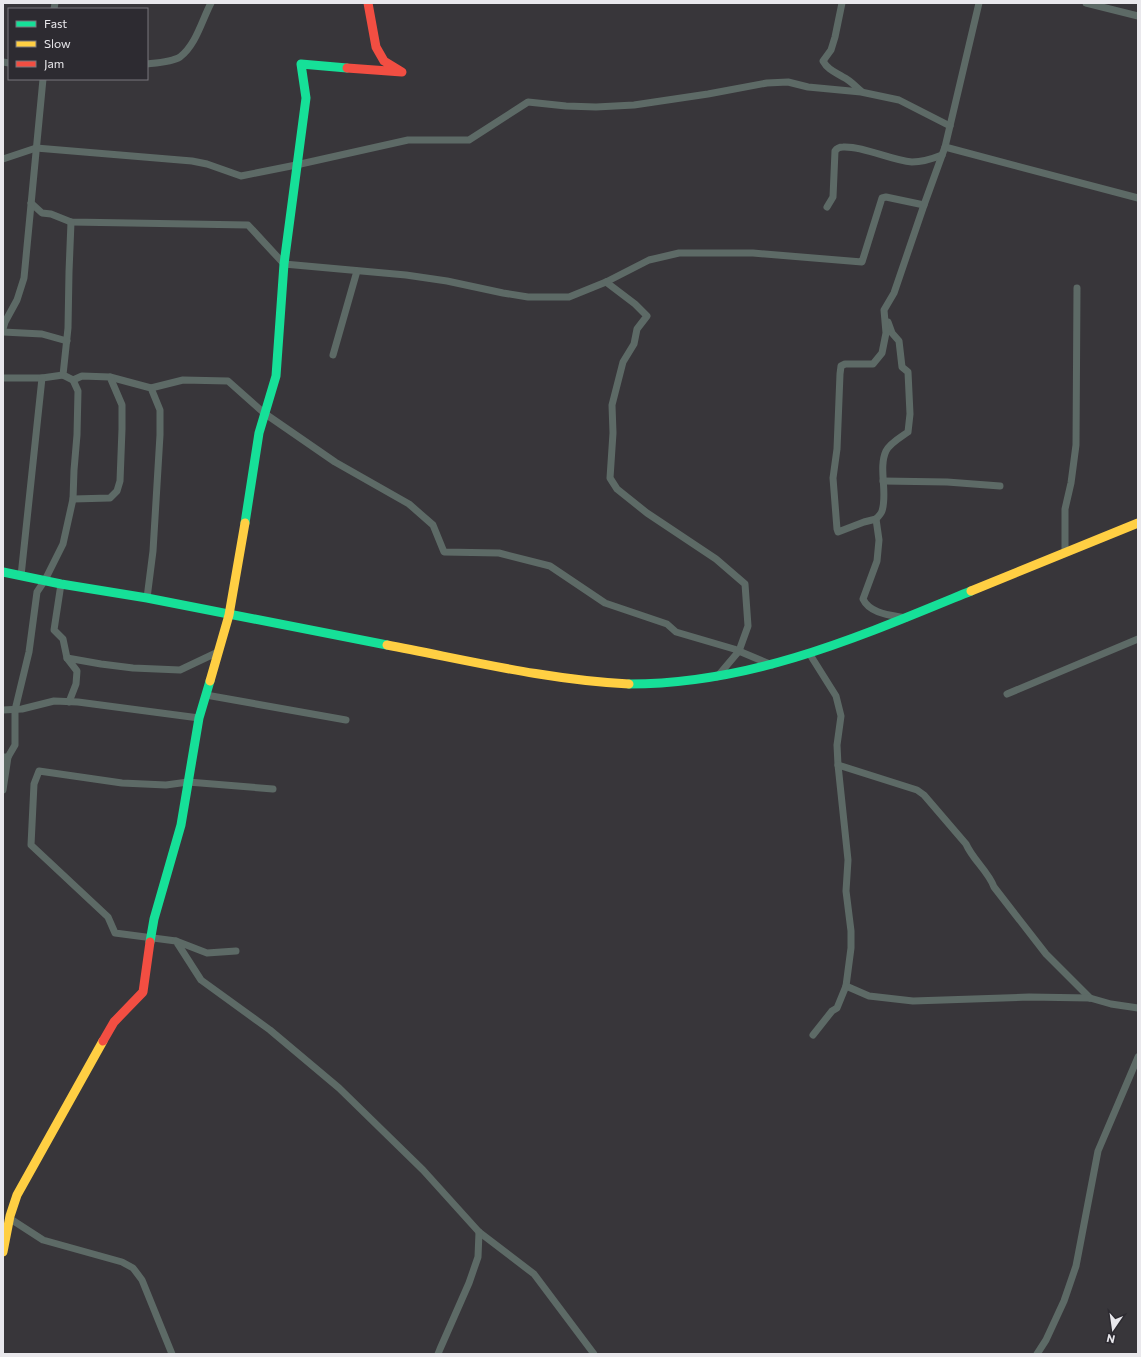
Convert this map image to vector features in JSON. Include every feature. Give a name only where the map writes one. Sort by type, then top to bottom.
[{"type":"street","points":[[148,64],[161,63],[180,57],[195,39],[211,3]]},
{"type":"street","points":[[3,1252],[9,1218],[17,1196],[114,1022],[143,992],[154,919],[181,825],[199,718],[228,615],[239,560],[259,432],[276,376],[284,264],[306,98],[301,64],[402,72],[384,60],[376,47],[368,3]]},
{"type":"street","points":[[842,3],[833,44],[823,62],[834,73],[844,77],[861,92]]},
{"type":"street","points":[[884,310],[892,333],[899,341],[902,367],[908,372],[910,414],[908,432],[892,444],[886,451],[884,462],[884,492],[882,511],[876,519],[838,532],[833,478],[837,450],[840,366],[845,364],[873,364],[882,353],[886,333],[884,310],[894,293],[945,147],[979,3]]},
{"type":"street","points":[[1086,3],[1138,16]]},
{"type":"street","points":[[3,329],[5,322],[17,300],[24,278],[43,80]]},
{"type":"street","points":[[3,159],[36,148],[192,161],[208,164],[241,176],[296,166],[408,140],[468,140],[528,102],[589,106],[634,105],[708,94],[767,83],[788,82],[808,87],[861,92],[899,100],[950,126]]},
{"type":"street","points":[[827,207],[833,197],[837,148],[842,146],[855,148],[892,158],[915,162],[929,161],[942,155]]},
{"type":"street","points":[[945,147],[1138,198]]},
{"type":"street","points":[[31,203],[42,212],[71,222],[248,225],[284,264],[406,275],[528,297],[569,297],[606,282],[648,260],[679,253],[753,253],[862,262],[882,198],[886,197],[924,205]]},
{"type":"street","points":[[63,375],[68,328],[68,272],[71,222]]},
{"type":"street","points":[[333,355],[357,270]]},
{"type":"street","points":[[606,282],[635,304],[647,316],[637,329],[634,344],[623,362],[612,405],[613,433],[610,478],[617,489],[647,513],[716,559],[745,584],[748,626],[740,652],[717,677]]},
{"type":"street","points":[[1065,552],[1064,509],[1071,483],[1076,444],[1076,288]]},
{"type":"street","points":[[3,332],[42,334],[67,341]]},
{"type":"street","points":[[3,378],[42,378],[63,375],[73,380],[78,391],[73,499],[63,544],[45,580],[36,592],[28,652],[15,710],[15,745],[6,757],[3,790]]},
{"type":"street","points":[[73,380],[82,376],[110,377],[151,388],[183,380],[228,381],[264,413],[334,462],[409,504],[433,525],[444,552],[499,553],[550,566],[605,603],[667,624],[676,632],[740,652],[772,665]]},
{"type":"street","points":[[73,499],[110,498],[117,491],[120,481],[122,405],[110,377]]},
{"type":"street","points":[[21,576],[42,378]]},
{"type":"street","points":[[146,598],[153,552],[160,435],[160,410],[151,388]]},
{"type":"street","points":[[883,482],[947,482],[1000,486]]},
{"type":"street","points":[[876,519],[880,540],[877,561],[863,599],[865,605],[879,613],[906,618]]},
{"type":"street","points":[[3,572],[546,675],[591,682],[624,684],[664,683],[735,674],[772,665],[860,637],[1138,523]]},
{"type":"street","points":[[61,584],[54,630],[63,639],[68,658],[77,671],[76,684],[69,702]]},
{"type":"street","points":[[1007,694],[1138,639]]},
{"type":"street","points":[[68,658],[133,668],[180,670],[218,652]]},
{"type":"street","points":[[809,653],[836,696],[841,716],[837,745],[848,860],[846,891],[851,931],[846,986],[837,1008],[832,1011],[814,1035]]},
{"type":"street","points":[[206,695],[346,720]]},
{"type":"street","points":[[3,710],[22,709],[54,701],[78,702],[199,718]]},
{"type":"street","points":[[838,765],[917,790],[924,795],[966,844],[969,851],[992,880],[994,887],[1046,954],[1090,998]]},
{"type":"street","points":[[236,951],[207,953],[176,942],[115,933],[108,917],[31,845],[34,784],[39,771],[122,783],[166,785],[188,782],[273,789]]},
{"type":"street","points":[[176,942],[201,980],[270,1030],[339,1088],[423,1170],[479,1232],[534,1274],[594,1354]]},
{"type":"street","points":[[846,986],[870,996],[912,1000],[1029,997],[1090,998],[1111,1004],[1138,1008]]},
{"type":"street","points":[[1037,1354],[1046,1340],[1064,1301],[1076,1266],[1098,1151],[1138,1057]]},
{"type":"street","points":[[9,1218],[43,1240],[122,1262],[133,1268],[142,1280],[172,1354]]},
{"type":"street","points":[[438,1354],[469,1283],[478,1257],[479,1232]]},
{"type":"traffic: fast","points":[[245,523],[259,433],[276,376],[284,264],[306,98],[301,64],[347,68]]},
{"type":"traffic: fast","points":[[3,572],[61,584],[147,598],[387,645]]},
{"type":"traffic: fast","points":[[629,684],[674,682],[719,676],[762,667],[846,641],[971,591]]},
{"type":"traffic: fast","points":[[150,942],[154,919],[181,825],[199,718],[210,681]]},
{"type":"traffic: slow","points":[[210,681],[229,615],[245,523]]},
{"type":"traffic: slow","points":[[971,591],[1138,523]]},
{"type":"traffic: slow","points":[[387,645],[537,674],[598,682],[629,684]]},
{"type":"traffic: slow","points":[[3,1252],[10,1216],[17,1195],[103,1041]]},
{"type":"traffic: jam","points":[[347,68],[402,72],[384,61],[376,47],[368,3]]},
{"type":"traffic: jam","points":[[103,1041],[114,1022],[143,992],[150,942]]}]
